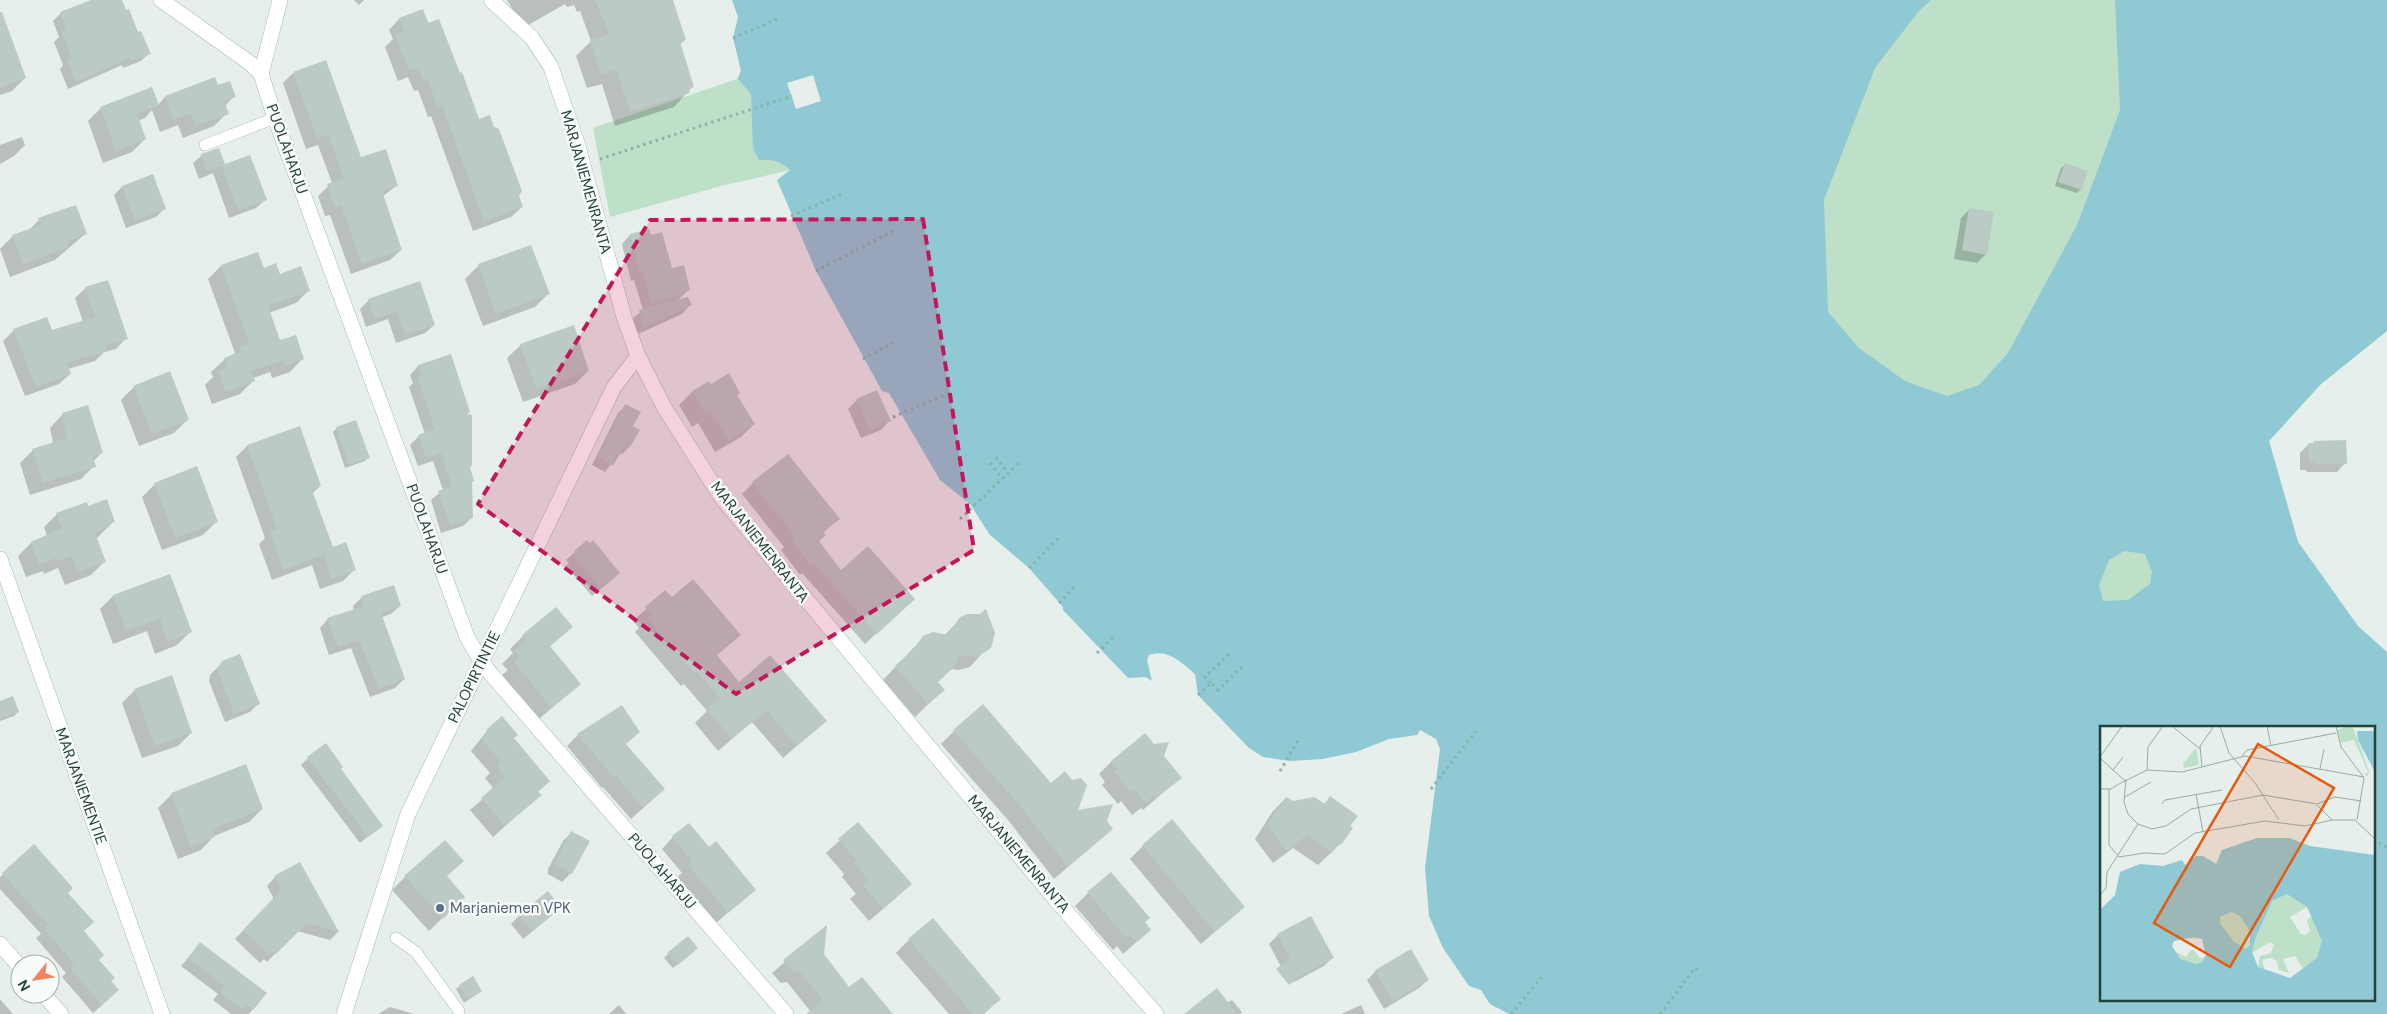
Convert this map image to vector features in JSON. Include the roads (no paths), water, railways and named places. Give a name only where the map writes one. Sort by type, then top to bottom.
[{"type":"street","points":[[161,0],[250,63],[261,74]]},
{"type":"street","points":[[261,74],[280,0]]},
{"type":"street","name":"MARJANIEMENRANTA","points":[[491,0],[532,38],[551,67],[582,164],[624,317],[638,356],[664,407],[721,498],[1056,900],[1156,1014]]},
{"type":"street","name":"PUOLAHARJU","points":[[261,74],[275,118],[467,637],[481,661],[786,1014]]},
{"type":"street","name":"PALOPIRTINTIE","points":[[344,1014],[408,814],[614,387],[638,356]]},
{"type":"street","name":"MARJANIEMENTIE","points":[[0,559],[162,1014]]},
{"type":"street","points":[[0,944],[10,956]]},
{"type":"street","points":[[52,1004],[61,1014]]},
{"type":"lane","points":[[205,146],[275,118]]},
{"type":"lane","points":[[396,938],[416,952],[459,1011]]},
{"type":"water","points":[[732,0],[1931,0],[1918,12],[1875,68],[1824,200],[1828,312],[1859,348],[1905,381],[1947,396],[1979,385],[2008,353],[2077,225],[2120,110],[2115,0],[2387,0],[2387,331],[2321,384],[2269,441],[2298,542],[2358,626],[2387,652],[2387,1014],[1509,1014],[1490,1004],[1481,990],[1469,986],[1443,948],[1429,916],[1425,868],[1440,749],[1436,739],[1420,730],[1417,735],[1389,739],[1356,752],[1323,759],[1290,761],[1263,757],[1249,748],[1198,695],[1195,674],[1174,658],[1162,653],[1149,655],[1147,660],[1152,681],[1146,677],[1128,678],[1063,610],[1063,607],[1029,568],[990,535],[970,504],[940,480],[889,393],[882,391],[816,271],[777,180],[790,170],[776,161],[759,160],[753,148],[751,94],[738,79],[741,70],[733,38],[738,17]],"holes":[[[2124,551],[2145,554],[2152,572],[2150,584],[2128,600],[2103,601],[2099,585],[2109,560]]]},
{"type":"place","name":"Marjaniemen VPK","points":[[440,908]]}]
